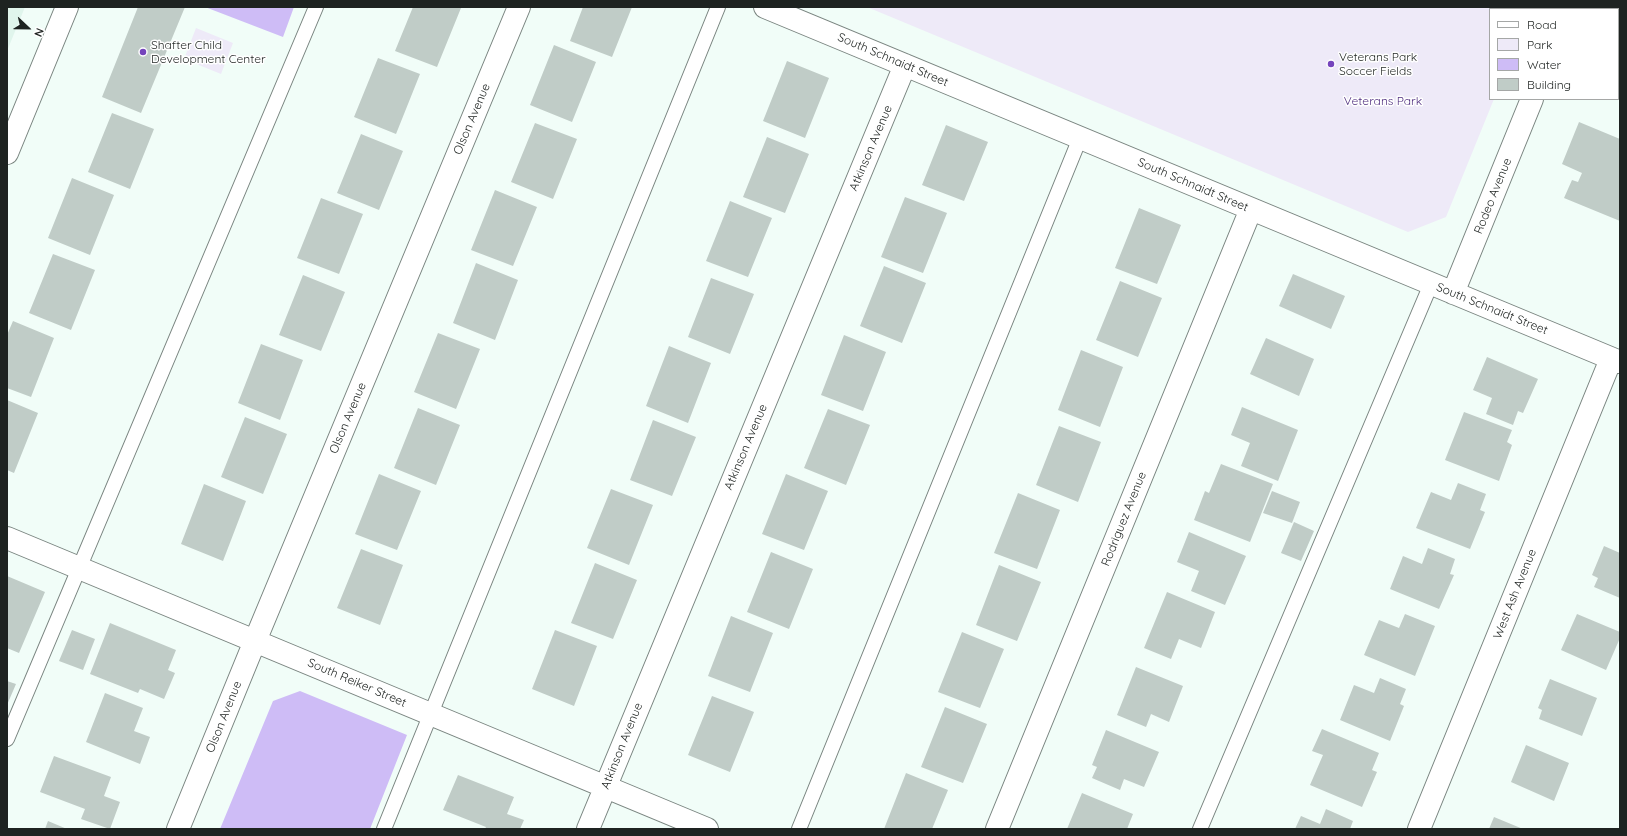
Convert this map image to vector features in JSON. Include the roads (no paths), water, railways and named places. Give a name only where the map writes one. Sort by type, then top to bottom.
[{"type":"street","points":[[7,153],[13,120],[67,7]]},
{"type":"street","name":"Olson Avenue","points":[[178,829],[519,7]]},
{"type":"street","name":"South Schnaidt Street","points":[[765,7],[1616,361]]},
{"type":"street","name":"Atkinson Avenue","points":[[588,829],[905,65]]},
{"type":"street","name":"Rodeo Avenue","points":[[1453,293],[1532,100]]},
{"type":"street","name":"Rodriguez Avenue","points":[[997,829],[1251,209]]},
{"type":"street","name":"West Ash Avenue","points":[[1419,829],[1616,361]]},
{"type":"street","name":"South Reiker Street","points":[[7,538],[707,829]]},
{"type":"lane","points":[[7,739],[316,7]]},
{"type":"lane","points":[[384,829],[718,7]]},
{"type":"lane","points":[[799,829],[1080,138]]},
{"type":"lane","points":[[1200,829],[1431,284]]},
{"type":"water","points":[[205,7],[294,7],[283,37]]},
{"type":"water","points":[[300,691],[407,735],[370,829],[220,829],[273,701]]},
{"type":"place","name":"Shafter Child Development Center","points":[[143,52]]},
{"type":"place","name":"Veterans Park Soccer Fields","points":[[1331,64]]},
{"type":"park label","name":"Veterans Park","points":[[1383,101]]}]
